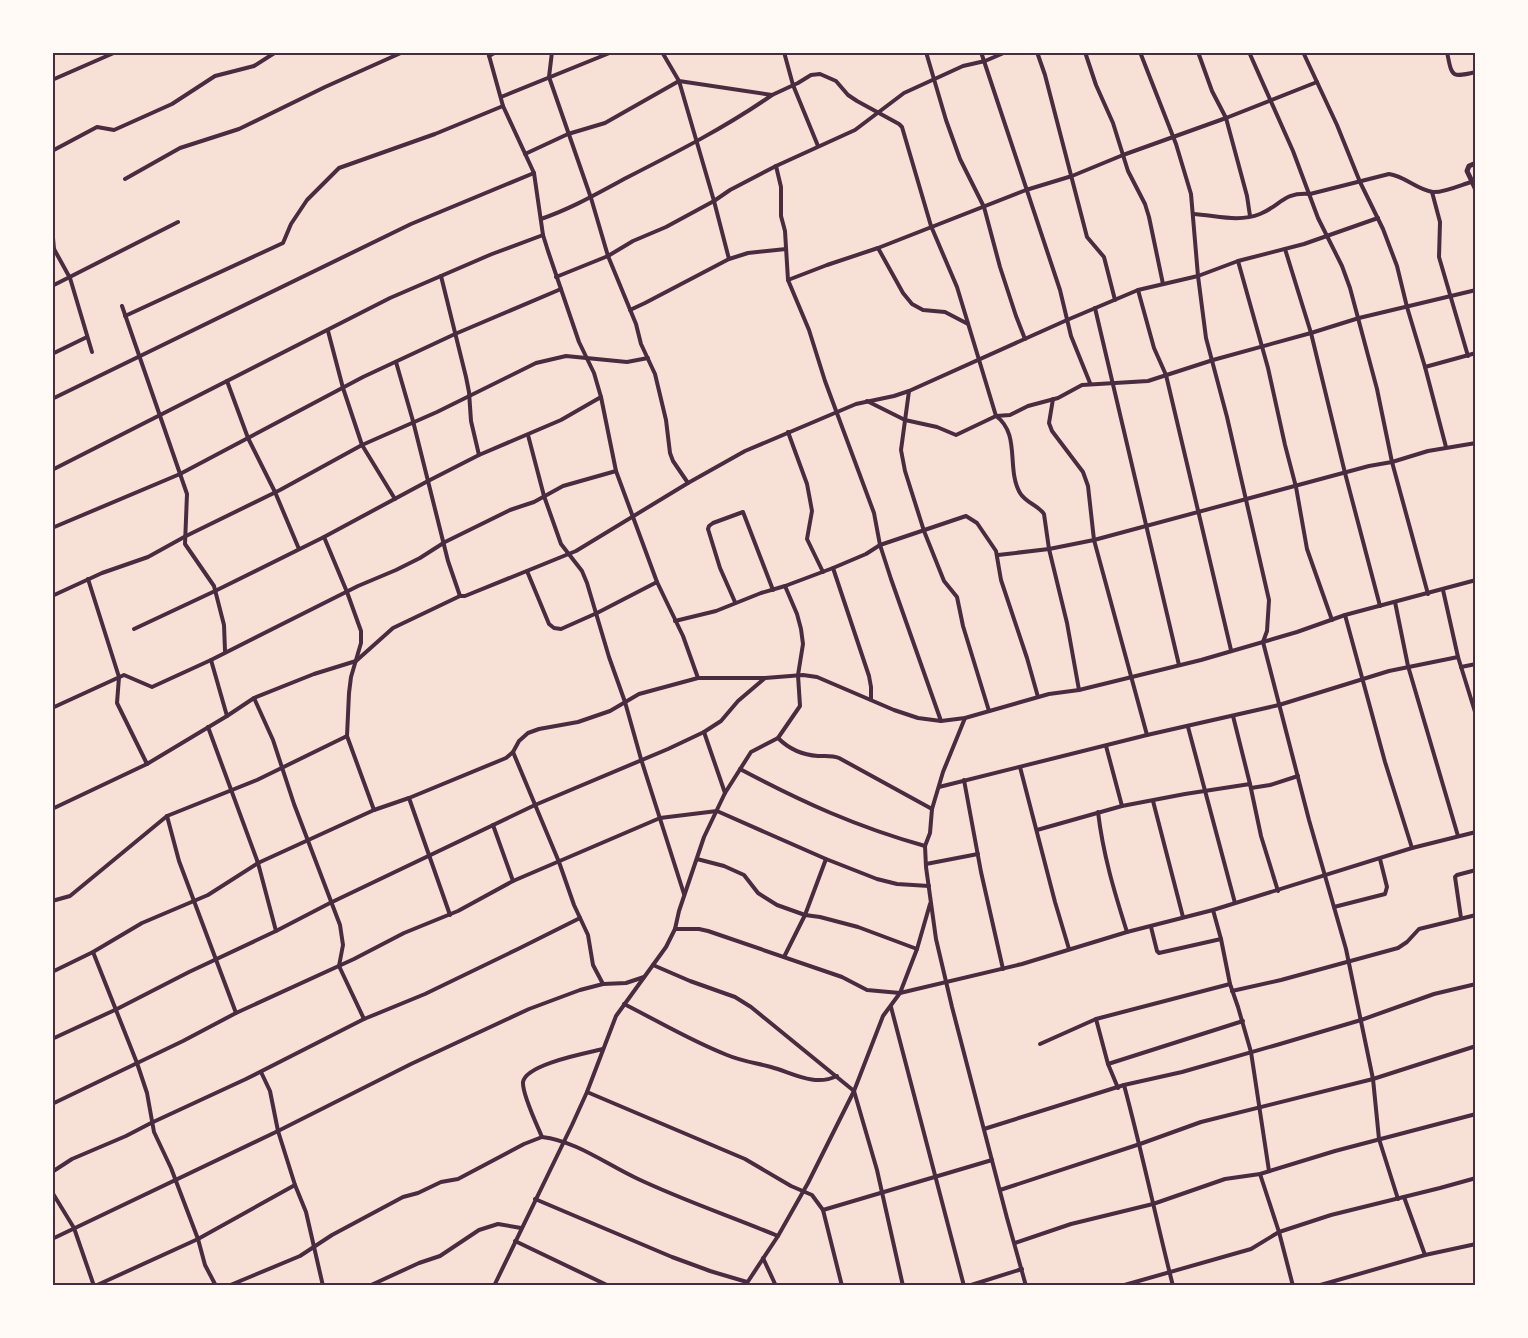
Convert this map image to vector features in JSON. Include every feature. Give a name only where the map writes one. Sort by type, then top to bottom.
[{"type":"street","points":[[52,80],[116,52]]},
{"type":"street","points":[[52,151],[96,127],[114,130],[172,104],[215,76],[254,66],[276,52]]},
{"type":"street","points":[[125,179],[180,148],[239,129],[403,52]]},
{"type":"street","points":[[496,52],[488,54],[503,106],[534,173],[543,235],[579,342],[588,358],[601,397],[616,471],[657,582],[682,636],[698,678]]},
{"type":"street","points":[[552,52],[549,77],[591,198],[608,256],[630,310],[641,344],[655,374],[661,397],[670,452],[676,466],[688,483]]},
{"type":"street","points":[[501,96],[612,52]]},
{"type":"street","points":[[662,52],[679,81],[729,259]]},
{"type":"street","points":[[784,52],[792,85],[818,146]]},
{"type":"street","points":[[926,52],[946,120],[960,159],[984,207],[1000,267],[1025,340]]},
{"type":"street","points":[[981,52],[1060,290],[1071,336],[1090,383]]},
{"type":"street","points":[[556,277],[608,256],[633,241],[666,227],[776,166],[855,130],[904,92],[963,66],[984,61],[1006,52]]},
{"type":"street","points":[[1037,52],[1045,75],[1087,238],[1104,257],[1115,300]]},
{"type":"street","points":[[1085,52],[1113,123],[1128,171],[1145,204],[1163,284]]},
{"type":"street","points":[[1140,52],[1191,194],[1198,276],[1206,338],[1241,476],[1269,600],[1267,631],[1263,642],[1348,961],[1373,1079],[1379,1139],[1398,1199]]},
{"type":"street","points":[[1198,52],[1212,91],[1226,118],[1248,196],[1250,216]]},
{"type":"street","points":[[1249,52],[1294,151],[1327,238],[1342,266],[1359,318],[1377,389],[1392,462],[1428,594]]},
{"type":"street","points":[[1303,52],[1337,125],[1360,182],[1378,218],[1397,266],[1407,307],[1426,367],[1446,447]]},
{"type":"street","points":[[1447,52],[1451,70],[1454,74],[1459,76],[1476,72]]},
{"type":"street","points":[[541,219],[567,210],[591,198],[696,142],[744,115],[772,95],[811,75],[825,75],[836,81],[848,95],[902,127],[931,226],[958,287],[996,416],[1003,421],[1009,433],[1013,448],[1015,477],[1020,493],[1041,509],[1044,514],[1049,549],[1068,623],[1079,690]]},
{"type":"street","points":[[525,154],[568,134],[605,123],[679,81],[772,95]]},
{"type":"street","points":[[788,280],[878,248],[1026,190],[1072,176],[1122,155],[1226,118],[1317,82]]},
{"type":"street","points":[[125,316],[283,243],[291,224],[307,200],[339,168],[435,134],[503,106]]},
{"type":"street","points":[[1476,163],[1469,166],[1467,171],[1476,190]]},
{"type":"street","points":[[776,166],[781,187],[781,216],[788,280],[809,330],[836,412],[874,513],[880,545],[940,721]]},
{"type":"street","points":[[52,400],[411,224],[534,173]]},
{"type":"street","points":[[1193,214],[1224,219],[1259,215],[1290,195],[1310,194],[1382,175],[1397,175],[1432,192],[1471,182]]},
{"type":"street","points":[[1432,192],[1440,222],[1439,257],[1468,356]]},
{"type":"street","points":[[52,809],[147,764],[254,698],[314,674],[356,661],[393,628],[460,596],[568,555],[726,460],[788,432],[856,404],[908,391],[1138,290],[1198,276],[1238,261],[1327,238],[1378,218]]},
{"type":"street","points":[[52,286],[178,222]]},
{"type":"street","points":[[52,227],[54,249],[70,278],[92,352]]},
{"type":"street","points":[[52,470],[390,298],[492,254],[543,235]]},
{"type":"street","points":[[878,248],[903,293],[912,304],[923,310],[946,312],[968,324]]},
{"type":"street","points":[[630,310],[729,259],[748,253],[786,249]]},
{"type":"street","points":[[1285,249],[1311,333],[1380,606]]},
{"type":"street","points":[[1238,261],[1268,368],[1296,486],[1307,549],[1332,620]]},
{"type":"street","points":[[441,276],[463,362],[471,421],[479,456]]},
{"type":"street","points":[[52,528],[180,474],[396,362],[455,334],[561,289]]},
{"type":"street","points":[[1138,290],[1154,348],[1166,375],[1231,650]]},
{"type":"street","points":[[867,402],[905,420],[937,427],[956,435],[996,416],[1010,415],[1028,406],[1066,394],[1082,385],[1090,383],[1113,384],[1148,381],[1213,360],[1359,318],[1476,290]]},
{"type":"street","points":[[122,306],[187,494],[185,544],[214,586],[224,625],[226,651]]},
{"type":"street","points":[[1096,308],[1179,666]]},
{"type":"street","points":[[328,331],[343,388],[362,445],[395,499]]},
{"type":"street","points":[[52,354],[87,337]]},
{"type":"street","points":[[1426,367],[1476,353]]},
{"type":"street","points":[[52,596],[102,573],[148,557],[362,445],[437,412],[536,363],[566,356],[627,362],[648,358]]},
{"type":"street","points":[[396,362],[414,421],[448,561],[460,596]]},
{"type":"street","points":[[227,381],[248,438],[275,492],[299,549]]},
{"type":"street","points":[[908,391],[901,450],[905,471],[924,530],[944,581],[957,597],[963,626],[989,711]]},
{"type":"street","points":[[134,629],[215,592],[324,537],[428,481],[561,420],[601,397]]},
{"type":"street","points":[[1053,399],[1050,423],[1056,438],[1075,459],[1083,472],[1088,486],[1094,540],[1148,735]]},
{"type":"street","points":[[788,432],[807,484],[810,500],[812,512],[808,539],[823,572]]},
{"type":"street","points":[[528,435],[544,496],[561,544],[582,571],[597,613],[609,658],[625,702],[641,760],[684,894]]},
{"type":"street","points":[[998,555],[1049,549],[1094,540],[1428,451],[1476,442]]},
{"type":"street","points":[[52,708],[124,675],[152,687],[412,562],[444,542],[510,510],[534,502],[563,486],[616,471]]},
{"type":"street","points":[[735,602],[720,568],[708,529],[713,523],[744,512],[773,590]]},
{"type":"street","points":[[674,620],[716,611],[735,602],[786,586],[833,568],[866,554],[880,545],[966,516],[982,528],[998,555],[1001,580],[1038,697]]},
{"type":"street","points":[[324,537],[361,632],[361,643],[349,693],[347,736],[374,810]]},
{"type":"street","points":[[833,568],[869,676],[871,700]]},
{"type":"street","points":[[527,570],[549,624],[554,628],[561,629],[657,582]]},
{"type":"street","points":[[88,579],[119,677],[117,703],[147,764]]},
{"type":"street","points":[[52,972],[93,952],[142,923],[208,895],[258,863],[374,810],[409,798],[499,761],[513,752],[519,741],[528,733],[539,729],[578,722],[610,711],[640,694],[698,678],[765,678],[798,675],[817,677],[918,718],[940,721],[965,718],[1038,697],[1079,690],[1179,666],[1263,642],[1345,615],[1476,580]]},
{"type":"street","points":[[499,1286],[494,1284],[587,1092],[616,1016],[666,947],[675,929],[677,916],[704,837],[725,793],[752,752],[778,738],[800,706],[798,675],[803,644],[797,614],[786,586]]},
{"type":"street","points":[[1443,590],[1458,656],[1476,715]]},
{"type":"street","points":[[1395,602],[1408,666],[1458,836]]},
{"type":"street","points":[[1345,615],[1364,679],[1385,762],[1412,848]]},
{"type":"street","points":[[939,787],[1148,735],[1280,705],[1408,666],[1458,656]]},
{"type":"street","points":[[211,660],[227,716]]},
{"type":"street","points":[[1461,667],[1476,664]]},
{"type":"street","points":[[52,1039],[535,805],[704,732],[721,721],[738,701],[765,678]]},
{"type":"street","points":[[254,698],[273,740],[342,934],[343,945],[339,966],[364,1019]]},
{"type":"street","points":[[1233,716],[1251,786],[1261,836],[1278,890]]},
{"type":"street","points":[[965,718],[932,809],[930,832],[925,846],[930,902],[936,939],[1026,1286]]},
{"type":"street","points":[[1188,726],[1235,904]]},
{"type":"street","points":[[208,727],[258,863],[276,931]]},
{"type":"street","points":[[704,732],[725,793]]},
{"type":"street","points":[[52,901],[70,896],[167,816],[231,791],[347,736]]},
{"type":"street","points":[[778,738],[787,747],[797,752],[814,756],[839,758],[932,809]]},
{"type":"street","points":[[1106,746],[1122,806]]},
{"type":"street","points":[[513,752],[588,935],[593,965],[603,984]]},
{"type":"street","points":[[1020,766],[1069,949]]},
{"type":"street","points":[[740,769],[797,799],[862,827],[925,846]]},
{"type":"street","points":[[1038,830],[1122,806],[1169,797],[1270,785],[1298,776]]},
{"type":"street","points":[[964,780],[1003,969]]},
{"type":"street","points":[[409,798],[450,915]]},
{"type":"street","points":[[1153,801],[1183,917]]},
{"type":"street","points":[[52,1104],[183,1041],[236,1012],[339,966],[404,932],[467,907],[513,880],[660,818],[717,810],[826,859],[890,882],[929,886]]},
{"type":"street","points":[[1098,812],[1102,844],[1109,875],[1127,932]]},
{"type":"street","points":[[167,816],[179,861],[236,1012]]},
{"type":"street","points":[[493,825],[513,880]]},
{"type":"street","points":[[675,929],[708,931],[846,979],[867,990],[900,993],[1003,969],[1127,932],[1235,904],[1412,848],[1476,832]]},
{"type":"street","points":[[926,864],[978,854]]},
{"type":"street","points":[[697,859],[724,866],[744,875],[755,891],[777,905],[805,915],[826,918],[858,927],[917,949]]},
{"type":"street","points":[[784,957],[805,915],[826,859]]},
{"type":"street","points":[[1334,907],[1385,894],[1388,887],[1380,859]]},
{"type":"street","points":[[1461,918],[1455,877],[1476,870]]},
{"type":"street","points":[[535,1199],[672,1257],[746,1284],[778,1236],[804,1190],[854,1091],[883,1016],[900,993],[917,949],[930,902]]},
{"type":"street","points":[[1213,910],[1230,984],[1243,1021],[1251,1052],[1269,1171]]},
{"type":"street","points":[[1232,991],[1281,980],[1398,948],[1407,942],[1419,929],[1476,915]]},
{"type":"street","points":[[52,1172],[72,1159],[126,1136],[261,1072],[319,1044],[364,1019],[425,994],[580,918]]},
{"type":"street","points":[[1151,927],[1157,951],[1162,954],[1221,939]]},
{"type":"street","points":[[93,952],[117,1009],[147,1092],[151,1123],[198,1238],[205,1265],[216,1286]]},
{"type":"street","points":[[653,965],[735,997],[769,1021],[854,1091],[877,1170],[903,1286]]},
{"type":"street","points":[[52,1240],[278,1131],[411,1064],[528,1009],[580,990],[603,984],[626,983],[644,977]]},
{"type":"street","points":[[1040,1044],[1096,1019],[1230,984]]},
{"type":"street","points":[[984,1129],[1124,1086],[1182,1072],[1361,1020],[1434,994],[1476,984]]},
{"type":"street","points":[[624,1004],[709,1048],[742,1061],[770,1067],[809,1080],[821,1081],[837,1076]]},
{"type":"street","points":[[891,1007],[964,1286]]},
{"type":"street","points":[[1096,1019],[1108,1064],[1118,1088]]},
{"type":"street","points":[[1108,1064],[1243,1021]]},
{"type":"street","points":[[1000,1190],[1201,1122],[1373,1079],[1476,1046]]},
{"type":"street","points":[[542,1137],[530,1108],[523,1084],[525,1078],[540,1067],[565,1058],[603,1049]]},
{"type":"street","points":[[261,1072],[270,1091],[278,1131],[295,1185],[306,1212],[323,1286]]},
{"type":"street","points":[[1124,1086],[1140,1144],[1152,1204],[1173,1286]]},
{"type":"street","points":[[587,1092],[745,1159],[791,1186],[812,1195],[823,1210],[842,1286]]},
{"type":"street","points":[[1015,1243],[1070,1224],[1152,1204],[1225,1180],[1260,1174],[1379,1139],[1476,1114]]},
{"type":"street","points":[[228,1286],[300,1256],[315,1245],[390,1203],[418,1193],[434,1184],[458,1179],[524,1144],[542,1137],[564,1142],[636,1178],[692,1203],[778,1236]]},
{"type":"street","points":[[823,1210],[992,1160]]},
{"type":"street","points":[[1260,1174],[1279,1232],[1293,1286]]},
{"type":"street","points":[[1120,1286],[1251,1249],[1279,1232],[1331,1215],[1476,1178]]},
{"type":"street","points":[[52,1192],[74,1228],[94,1286],[198,1238],[295,1185]]},
{"type":"street","points":[[1404,1197],[1425,1255]]},
{"type":"street","points":[[370,1286],[419,1263],[440,1256],[479,1230],[498,1224],[521,1228]]},
{"type":"street","points":[[515,1241],[609,1286]]},
{"type":"street","points":[[1317,1286],[1425,1255],[1476,1244]]},
{"type":"street","points":[[763,1258],[776,1286]]},
{"type":"street","points":[[968,1286],[1022,1269]]}]
